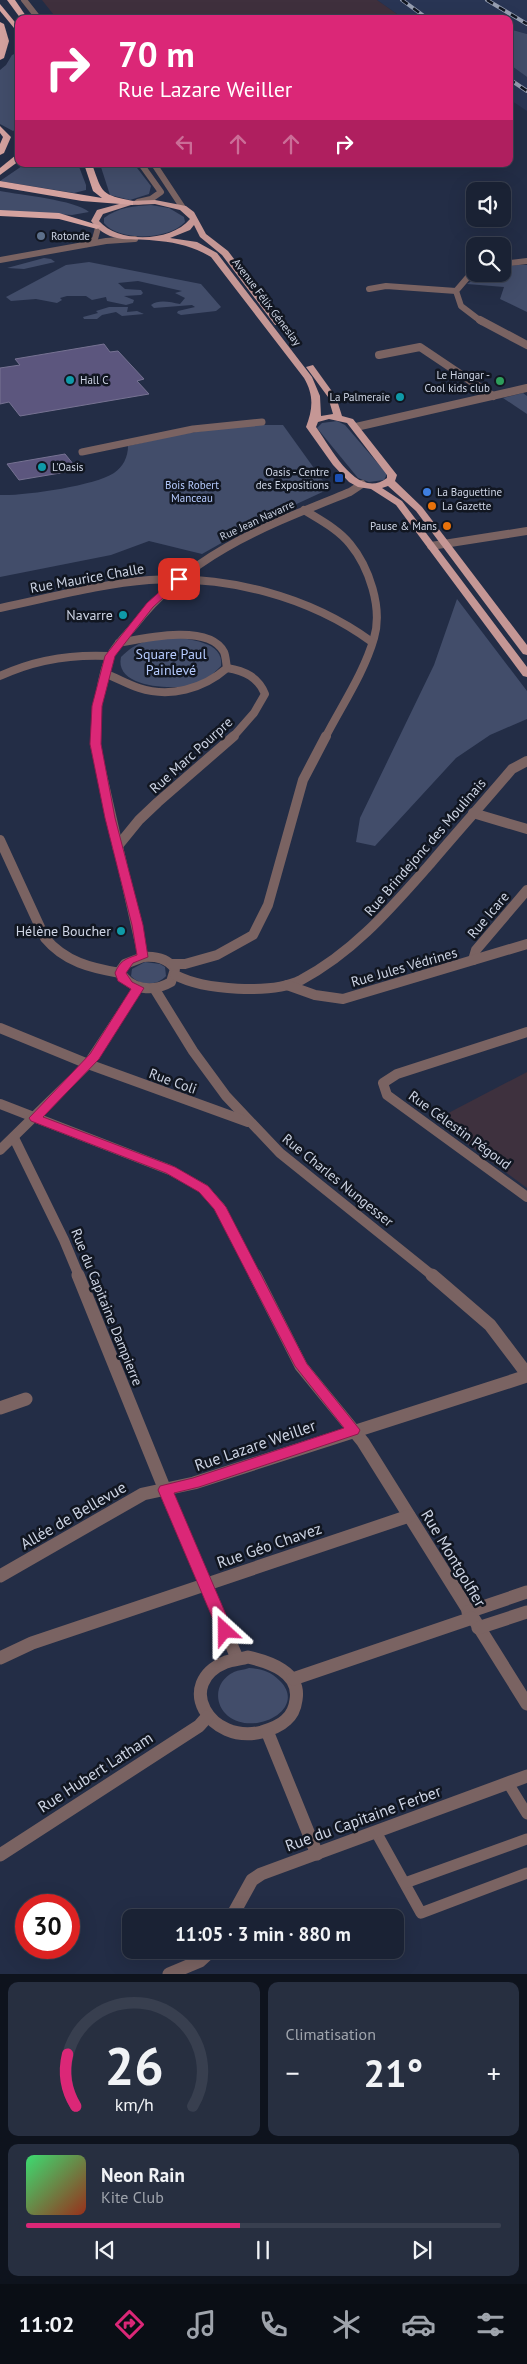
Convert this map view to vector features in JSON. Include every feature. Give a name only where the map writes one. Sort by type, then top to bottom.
[{"type":"highway","points":[[11,0],[23,15]]},
{"type":"highway","points":[[0,6],[15,27]]},
{"type":"highway","points":[[0,24],[5,41],[0,58]]},
{"type":"highway","points":[[0,128],[7,137],[0,154]]},
{"type":"highway","points":[[0,154],[15,142]]},
{"type":"highway","points":[[0,172],[15,160]]},
{"type":"highway","points":[[89,167],[100,194],[111,200],[134,203]]},
{"type":"highway","points":[[3,186],[103,201],[134,203]]},
{"type":"highway","points":[[3,186],[87,202],[97,207],[100,212]]},
{"type":"highway","points":[[0,212],[59,216],[97,227]]},
{"type":"main road","points":[[183,208],[170,204],[134,203],[100,212],[95,222],[97,227],[113,235],[135,239],[158,238],[184,231],[192,226],[194,220]]},
{"type":"main road","name":"Avenue Félix Géneslay","points":[[183,208],[191,214],[203,235],[225,253],[260,297],[329,392],[338,416]]},
{"type":"main road","name":"Avenue Félix Géneslay","points":[[158,238],[194,244],[207,250],[220,261],[308,377],[314,388],[317,405],[315,420],[311,427],[352,480],[362,484]]},
{"type":"main road","points":[[315,420],[338,416],[350,421],[392,475],[390,482]]},
{"type":"main road","points":[[362,484],[374,486],[390,482]]},
{"type":"main road","points":[[390,482],[411,500],[527,652]]},
{"type":"main road","points":[[374,486],[399,503],[527,674]]},
{"type":"street","points":[[24,0],[36,15]]},
{"type":"street","points":[[134,203],[151,199],[161,192],[144,167]]},
{"type":"street","points":[[156,167],[171,188],[175,200],[183,208]]},
{"type":"street","points":[[76,248],[95,239],[97,227]]},
{"type":"street","points":[[0,260],[76,248],[106,241],[135,239]]},
{"type":"street","points":[[511,263],[527,261]]},
{"type":"street","points":[[456,291],[466,279]]},
{"type":"street","points":[[369,289],[386,286],[456,291]]},
{"type":"street","points":[[456,291],[460,306],[473,317],[527,345]]},
{"type":"street","points":[[518,340],[527,337]]},
{"type":"street","points":[[379,355],[420,347],[493,396]]},
{"type":"street","points":[[356,427],[527,388]]},
{"type":"street","points":[[82,452],[155,435],[222,424],[262,422]]},
{"type":"street","name":"Rue Jean Navarre","points":[[110,656],[150,605],[179,579],[221,549],[261,528],[350,492],[362,484]]},
{"type":"street","points":[[120,973],[124,965],[143,957],[159,958],[172,964],[185,964],[217,955],[254,935],[268,905],[303,780],[367,658],[376,627],[376,602],[362,562],[350,543],[335,529],[304,510]]},
{"type":"street","points":[[432,546],[527,531]]},
{"type":"street","name":"Rue Maurice Challe","points":[[0,608],[118,584],[179,579],[240,587],[299,602],[342,620],[372,642]]},
{"type":"street","points":[[106,674],[139,688],[172,691],[207,684],[227,668],[223,652],[217,645],[207,639],[191,635],[166,634],[119,643]]},
{"type":"street","points":[[0,676],[40,660],[74,655],[110,656],[97,706],[96,744],[117,847],[137,925],[143,957]]},
{"type":"street","name":"Rue Marc Pourpre","points":[[117,847],[142,817],[223,747],[249,720],[258,706],[264,694],[262,685],[248,673],[227,668]]},
{"type":"street","name":"Rue Brindejonc des Moulinais","points":[[175,975],[188,982],[226,989],[262,989],[299,981],[329,962],[376,925],[512,770],[527,761]]},
{"type":"street","points":[[473,813],[527,829]]},
{"type":"street","points":[[0,840],[45,938],[54,951],[73,962],[120,973]]},
{"type":"street","name":"Rue Icare","points":[[473,960],[476,950],[527,890]]},
{"type":"street","name":"Rue Jules Védrines","points":[[287,984],[316,995],[343,999],[372,992],[527,944]]},
{"type":"street","points":[[120,973],[128,984],[138,988],[154,988],[167,984],[175,975],[175,969],[172,964]]},
{"type":"street","points":[[0,1150],[35,1118],[88,1064],[138,988]]},
{"type":"street","name":"Rue Charles Nungesser","points":[[154,988],[193,1051],[226,1096],[249,1122],[280,1153],[471,1307],[490,1325],[527,1375]]},
{"type":"street","name":"Rue Coli","points":[[0,1028],[88,1064],[249,1122]]},
{"type":"street","name":"Rue Célestin Pégoud","points":[[527,1032],[397,1074],[383,1083],[387,1095],[527,1197]]},
{"type":"street","name":"Rue Montgolfier","points":[[0,1104],[170,1170],[204,1189],[220,1207],[301,1366],[363,1442],[527,1704]]},
{"type":"street","name":"Rue du Capitaine Dampierre","points":[[14,1138],[64,1240],[165,1490],[237,1658]]},
{"type":"street","name":"Rue Lazare Weiller","points":[[165,1490],[194,1483],[527,1375]]},
{"type":"street","points":[[0,1408],[26,1399]]},
{"type":"street","name":"Allée de Bellevue","points":[[0,1576],[143,1494],[165,1490]]},
{"type":"street","name":"Rue Géo Chavez","points":[[0,1658],[32,1643],[206,1586],[409,1516]]},
{"type":"street","points":[[293,1679],[473,1619],[527,1592]]},
{"type":"street","points":[[473,1619],[527,1612]]},
{"type":"street","points":[[248,1657],[270,1661],[279,1665],[293,1679],[297,1689],[294,1709],[288,1718],[267,1731],[251,1734],[234,1732],[219,1726],[208,1716],[201,1705],[200,1693],[203,1681],[212,1670],[223,1663],[237,1658],[248,1657]]},
{"type":"street","name":"Rue Hubert Latham","points":[[0,1855],[199,1726],[208,1716]]},
{"type":"street","points":[[267,1731],[317,1854]]},
{"type":"street","name":"Rue du Capitaine Ferber","points":[[236,1909],[252,1880],[261,1874],[527,1776]]},
{"type":"street","points":[[508,1783],[527,1814]]},
{"type":"street","points":[[376,1832],[422,1913],[527,1873]]},
{"type":"street","points":[[405,1883],[527,1839]]},
{"type":"street","points":[[169,1974],[202,1959]]},
{"type":"shaded area","points":[[42,0],[377,0],[398,15],[149,14],[54,15]]},
{"type":"shaded area","points":[[377,0],[527,0],[527,34],[513,30],[513,15],[398,15]]},
{"type":"shaded area","points":[[513,67],[527,77],[527,111],[513,102]]},
{"type":"shaded area","points":[[527,1072],[527,1188],[435,1120]]},
{"type":"green space","points":[[513,30],[527,34],[527,77],[513,67]]},
{"type":"green space","points":[[15,54],[15,130],[13,131],[0,124],[0,70],[6,65],[12,55]]},
{"type":"green space","points":[[21,167],[79,167],[86,190],[74,193],[0,181]]},
{"type":"green space","points":[[101,167],[136,167],[151,186],[149,194],[130,200],[110,195]]},
{"type":"green space","points":[[0,191],[60,201],[89,212],[72,215],[0,211]]},
{"type":"green space","points":[[151,205],[169,208],[184,217],[185,222],[178,228],[168,232],[144,236],[132,236],[121,233],[111,229],[104,223],[104,218],[115,211]]},
{"type":"green space","points":[[44,258],[55,262],[24,269],[7,268]]},
{"type":"green space","points":[[89,262],[201,284],[221,307],[216,311],[181,315],[177,313],[178,311],[195,307],[192,305],[154,308],[151,305],[158,302],[180,304],[185,298],[175,293],[182,291],[138,281],[118,283],[125,289],[141,290],[143,293],[141,295],[124,296],[134,300],[133,303],[126,305],[107,301],[106,297],[92,300],[86,296],[67,296],[60,298],[62,300],[57,303],[36,299],[11,301],[6,297],[66,265]]},
{"type":"green space","points":[[527,265],[527,312],[500,299],[504,287],[467,284],[470,282],[511,282],[511,266]]},
{"type":"green space","points":[[109,307],[128,307],[127,312],[137,311],[144,314],[122,316],[116,312],[102,315],[97,319],[84,319],[83,317],[98,313],[96,311]]},
{"type":"green space","points":[[523,393],[527,396],[527,414],[503,398]]},
{"type":"green space","points":[[337,421],[345,425],[387,474],[384,480],[369,482],[358,478],[317,428],[322,423]]},
{"type":"green space","name":"Bois Robert Manceau","points":[[242,425],[283,425],[329,489],[262,520],[202,554],[149,541],[111,555],[0,577],[0,495],[41,492],[91,482],[117,471],[124,461],[128,446],[176,435]]},
{"type":"green space","points":[[457,599],[527,691],[527,719],[490,735],[456,758],[375,846],[356,842],[360,818],[434,665]]},
{"type":"green space","name":"Square Paul Painlevé","points":[[170,637],[195,640],[211,646],[221,658],[221,666],[201,682],[184,687],[160,687],[135,681],[126,675],[121,667],[121,657],[138,644]]},
{"type":"green space","points":[[145,962],[160,964],[165,967],[166,976],[158,982],[148,984],[139,982],[131,976],[132,969]]},
{"type":"green space","points":[[249,1668],[262,1670],[273,1675],[287,1691],[287,1701],[283,1710],[263,1722],[239,1722],[223,1711],[218,1699],[220,1686],[228,1676],[234,1672]]},
{"type":"building","name":"Hall C","points":[[104,344],[110,352],[118,351],[144,379],[137,381],[149,394],[20,416],[9,402],[0,404],[0,368],[20,365],[15,359]]},
{"type":"building","name":"L'Oasis","points":[[65,454],[78,470],[19,480],[7,464]]},
{"type":"railway","points":[[402,0],[423,15]]},
{"type":"railway","points":[[487,0],[512,15]]},
{"type":"railway","points":[[513,16],[527,24]]},
{"type":"railway","points":[[513,82],[527,91]]},
{"type":"place","name":"Rotonde","points":[[41,236]]},
{"type":"place","name":"Hall C","points":[[70,380]]},
{"type":"place","name":"Le Hangar - Cool kids club","points":[[500,381]]},
{"type":"place","name":"La Palmeraie","points":[[400,397]]},
{"type":"place","name":"L'Oasis","points":[[42,467]]},
{"type":"place","name":"Oasis - Centre des Expositions","points":[[339,478]]},
{"type":"place","name":"La Baguettine","points":[[427,492]]},
{"type":"place","name":"La Gazette","points":[[432,506]]},
{"type":"place","name":"Pause & Mans","points":[[447,526]]},
{"type":"place","name":"Navarre","points":[[123,615]]},
{"type":"place","name":"Hélène Boucher","points":[[121,931]]},
{"type":"route","points":[[179,579],[150,605],[110,656],[97,706],[96,744],[110,818],[137,925],[143,957],[134,959],[124,965],[120,973],[128,984],[138,988],[132,994],[95,1056],[35,1118],[170,1170],[204,1189],[220,1207],[301,1366],[353,1430],[194,1483],[165,1490],[225,1631]]}]
